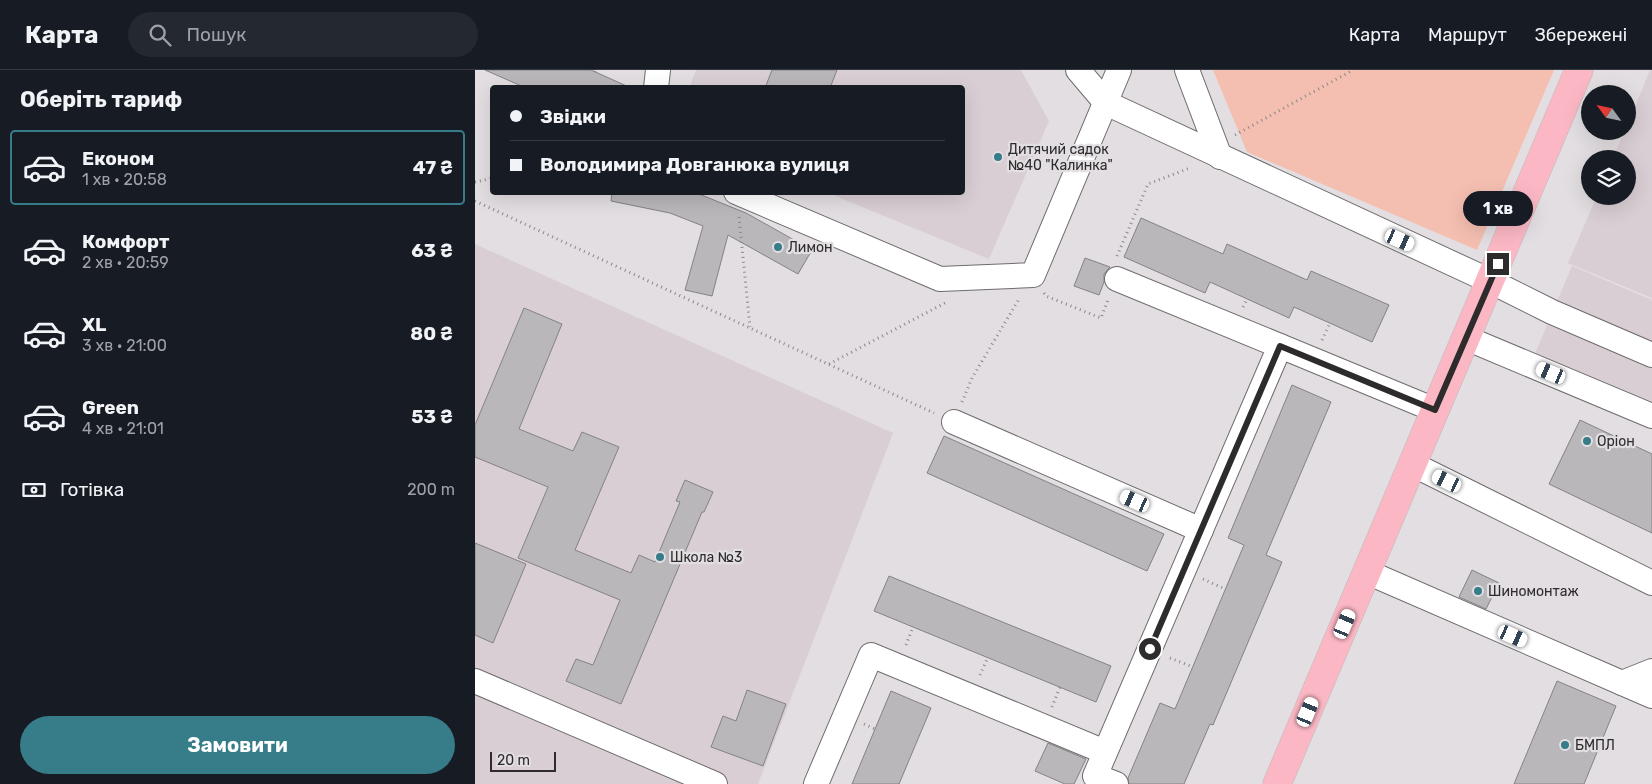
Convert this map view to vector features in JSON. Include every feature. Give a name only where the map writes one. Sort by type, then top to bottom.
[{"type":"main road","points":[[1277,784],[1579,70]]},
{"type":"lane","points":[[656,85],[658,70]]},
{"type":"lane","points":[[1077,70],[1106,103],[1490,281],[1552,312],[1652,355]]},
{"type":"lane","points":[[741,195],[940,279],[1033,275],[1119,70]]},
{"type":"lane","points":[[1187,70],[1220,157]]},
{"type":"lane","points":[[1117,279],[1435,410]]},
{"type":"lane","points":[[1466,338],[1652,416]]},
{"type":"lane","points":[[1101,781],[1105,752],[1280,346]]},
{"type":"lane","points":[[954,422],[1201,530]]},
{"type":"lane","points":[[1412,464],[1652,583]]},
{"type":"lane","points":[[1367,572],[1652,696]]},
{"type":"lane","points":[[816,784],[871,655],[1105,752]]},
{"type":"lane","points":[[1622,683],[1652,671]]},
{"type":"lane","points":[[475,681],[715,784]]},
{"type":"path","points":[[475,201],[954,422],[972,378],[1033,275],[1046,296],[1101,318],[1117,279],[1115,260],[1148,184],[1220,157],[1234,135],[1353,70]]},
{"type":"path","points":[[475,182],[490,179]]},
{"type":"path","points":[[736,195],[750,328]]},
{"type":"path","points":[[828,364],[950,300]]},
{"type":"shaded area","name":"Дитячий садок №40 \"Калинка\"","points":[[696,70],[1021,70],[1049,121],[989,259],[833,195],[965,195],[965,85],[690,85]]},
{"type":"shaded area","points":[[1213,70],[1554,70],[1477,250],[1247,152]]},
{"type":"shaded area","points":[[1650,70],[1652,70],[1652,298],[1568,263],[1593,205],[1636,205],[1636,150],[1617,150],[1620,140],[1636,140],[1636,104]]},
{"type":"shaded area","name":"Школа №3","points":[[475,244],[893,433],[758,784],[475,784]]},
{"type":"shaded area","points":[[1572,266],[1652,300],[1652,406],[1534,356]]},
{"type":"building","points":[[485,70],[591,70],[624,85],[519,85]]},
{"type":"building","points":[[772,70],[837,70],[831,85],[766,85]]},
{"type":"building","points":[[612,195],[701,195],[746,213],[812,250],[798,274],[728,235],[712,296],[685,290],[703,226],[670,213],[611,201]]},
{"type":"building","points":[[1141,218],[1223,254],[1227,244],[1307,280],[1311,271],[1389,305],[1372,342],[1294,307],[1289,318],[1210,282],[1205,293],[1124,257]]},
{"type":"building","points":[[1085,258],[1110,267],[1104,274],[1104,282],[1099,295],[1074,286]]},
{"type":"building","points":[[524,308],[562,324],[519,429],[573,451],[582,432],[619,447],[575,550],[631,573],[639,555],[655,562],[680,502],[676,501],[685,480],[713,492],[704,512],[702,512],[621,704],[566,681],[576,659],[593,665],[620,600],[518,558],[548,487],[475,457],[475,425]]},
{"type":"building","points":[[1292,385],[1331,402],[1266,555],[1282,562],[1213,725],[1210,724],[1184,784],[1129,784],[1128,778],[1160,703],[1175,709],[1244,545],[1228,538]]},
{"type":"building","points":[[1580,420],[1652,454],[1652,533],[1549,484]]},
{"type":"building","points":[[944,436],[1164,534],[1147,571],[927,473]]},
{"type":"building","points":[[475,543],[526,564],[493,643],[475,635]]},
{"type":"building","name":"Шиномонтаж","points":[[1472,570],[1499,583],[1486,609],[1459,597]]},
{"type":"building","points":[[889,576],[1111,666],[1096,702],[874,611]]},
{"type":"building","name":"БМПЛ","points":[[1557,681],[1616,706],[1584,784],[1514,784]]},
{"type":"building","points":[[747,690],[786,704],[763,766],[711,747],[723,716],[736,721]]},
{"type":"building","points":[[891,691],[931,708],[899,784],[852,784]]},
{"type":"building","points":[[1048,743],[1086,759],[1074,784],[1065,784],[1035,771]]},
{"type":"place","name":"Дитячий садок №40 \"Калинка\"","points":[[998,157]]},
{"type":"place","name":"Лимон","points":[[778,247]]},
{"type":"place","name":"Оріон","points":[[1587,441]]},
{"type":"place","name":"Школа №3","points":[[660,557]]},
{"type":"place","name":"Шиномонтаж","points":[[1478,591]]},
{"type":"place","name":"БМПЛ","points":[[1565,745]]},
{"type":"route","points":[[1150,649],[1280,346],[1435,410],[1498,264]]}]
